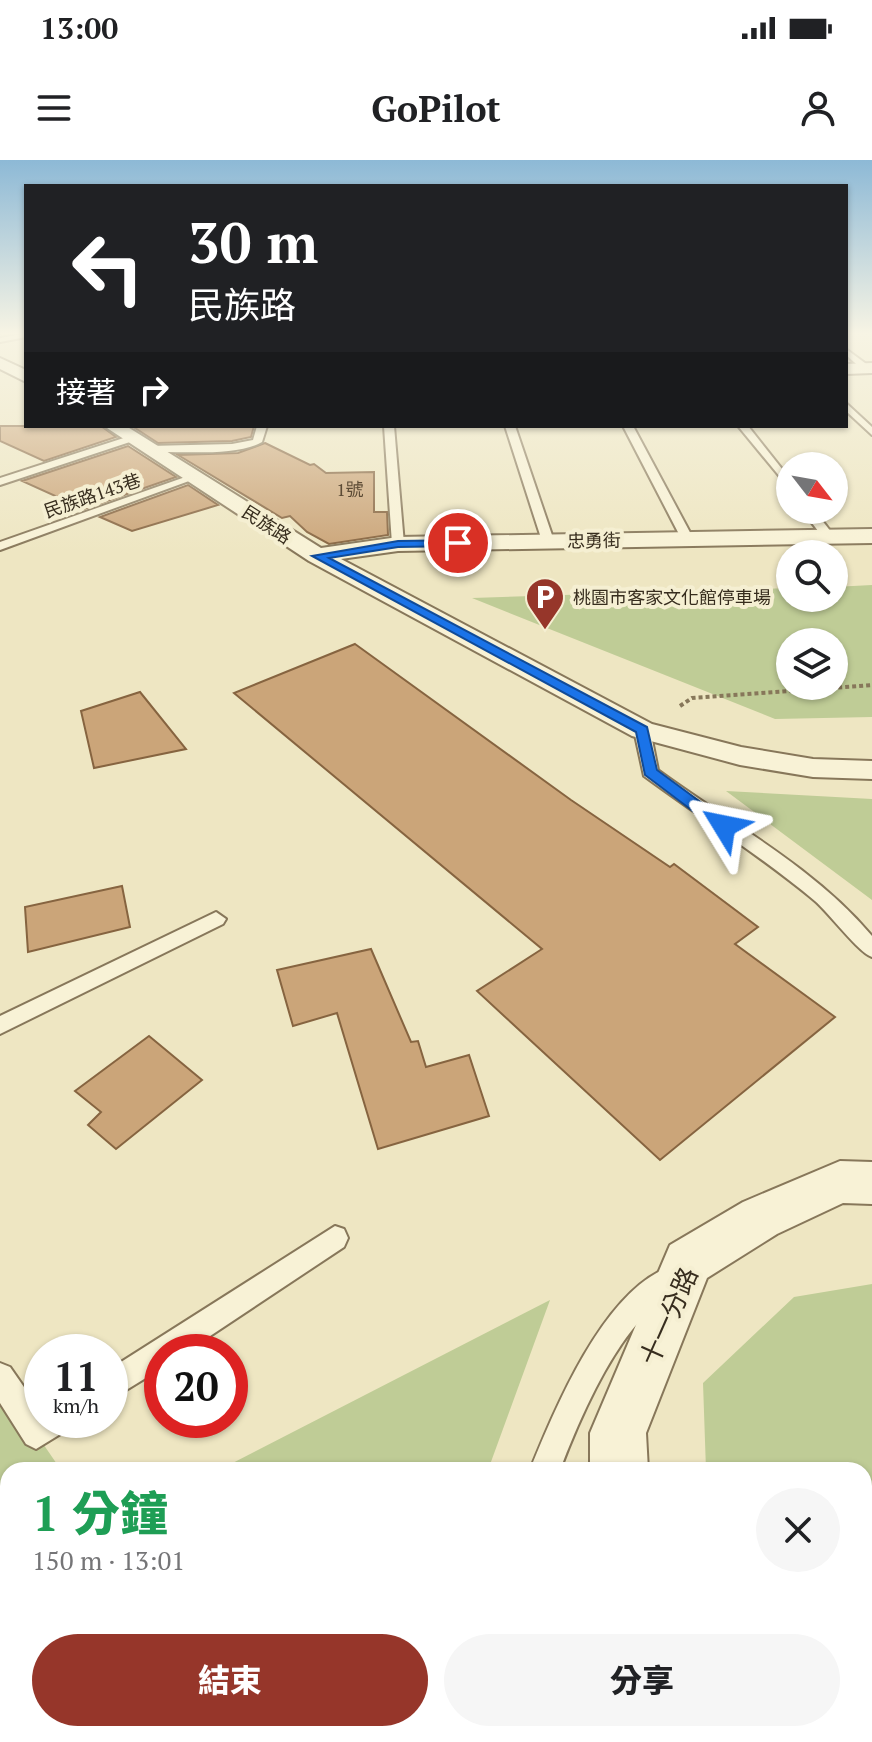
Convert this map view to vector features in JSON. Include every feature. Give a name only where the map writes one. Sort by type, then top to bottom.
[{"type":"street","name":"民族路","points":[[132,438],[317,556],[642,730],[740,756],[813,768],[872,770]]},
{"type":"street","name":"忠勇街","points":[[317,556],[398,544],[872,536]]},
{"type":"street","name":"十一分路","points":[[619,1462],[618,1433],[688,1262],[760,1218],[840,1182],[872,1183]]},
{"type":"lane","points":[[848,408],[872,432]]},
{"type":"lane","points":[[0,482],[132,438],[232,447],[257,442],[261,428]]},
{"type":"lane","points":[[389,428],[398,544]]},
{"type":"lane","points":[[511,428],[548,541]]},
{"type":"lane","points":[[629,428],[687,538]]},
{"type":"lane","points":[[745,428],[776,468]]},
{"type":"lane","name":"民族路143巷","points":[[0,546],[195,477]]},
{"type":"lane","points":[[819,524],[829,537]]},
{"type":"lane","points":[[642,730],[650,772],[799,878],[858,930],[872,950]]},
{"type":"lane","points":[[0,1026],[216,919]]},
{"type":"lane","points":[[128,1374],[335,1238]]},
{"type":"lane","points":[[548,1462],[570,1407],[623,1320],[688,1262]]},
{"type":"lane","points":[[0,1377],[24,1415]]},
{"type":"path","points":[[642,730],[692,698],[872,685]]},
{"type":"green space","points":[[872,585],[872,717],[775,719],[472,598],[776,588],[776,612],[848,612],[848,586]]},
{"type":"green space","points":[[726,791],[872,799],[872,900]]},
{"type":"green space","points":[[872,1284],[872,1462],[706,1462],[703,1383],[794,1297]]},
{"type":"green space","points":[[550,1300],[491,1462],[235,1462]]},
{"type":"green space","points":[[0,1381],[24,1416],[24,1438],[39,1438],[56,1462],[0,1462]]},
{"type":"building","points":[[0,426],[104,428],[116,437],[44,461],[0,441]]},
{"type":"building","points":[[135,428],[253,428],[251,437],[232,441],[158,443]]},
{"type":"building","points":[[265,443],[310,465],[314,464],[326,473],[374,472],[374,512],[387,512],[388,535],[329,544],[307,532],[290,516],[282,518],[178,455],[238,453]]},
{"type":"building","points":[[128,446],[176,477],[84,509],[22,481]]},
{"type":"building","points":[[188,485],[218,505],[132,531],[100,517]]},
{"type":"building","points":[[355,644],[571,800],[670,867],[674,864],[758,927],[735,944],[835,1017],[660,1160],[477,991],[542,949],[234,693]]},
{"type":"building","points":[[140,692],[186,749],[94,768],[81,711]]},
{"type":"building","points":[[122,886],[130,927],[28,952],[25,907]]},
{"type":"building","points":[[371,949],[411,1042],[418,1041],[426,1067],[469,1055],[489,1116],[378,1149],[337,1013],[293,1026],[277,970]]},
{"type":"building","points":[[149,1036],[202,1080],[116,1149],[88,1125],[101,1112],[75,1091]]},
{"type":"place","name":"桃園市客家文化館停車場","points":[[545,631]]},
{"type":"route","points":[[458,543],[398,544],[317,556],[642,730],[650,772],[724,826]]}]
